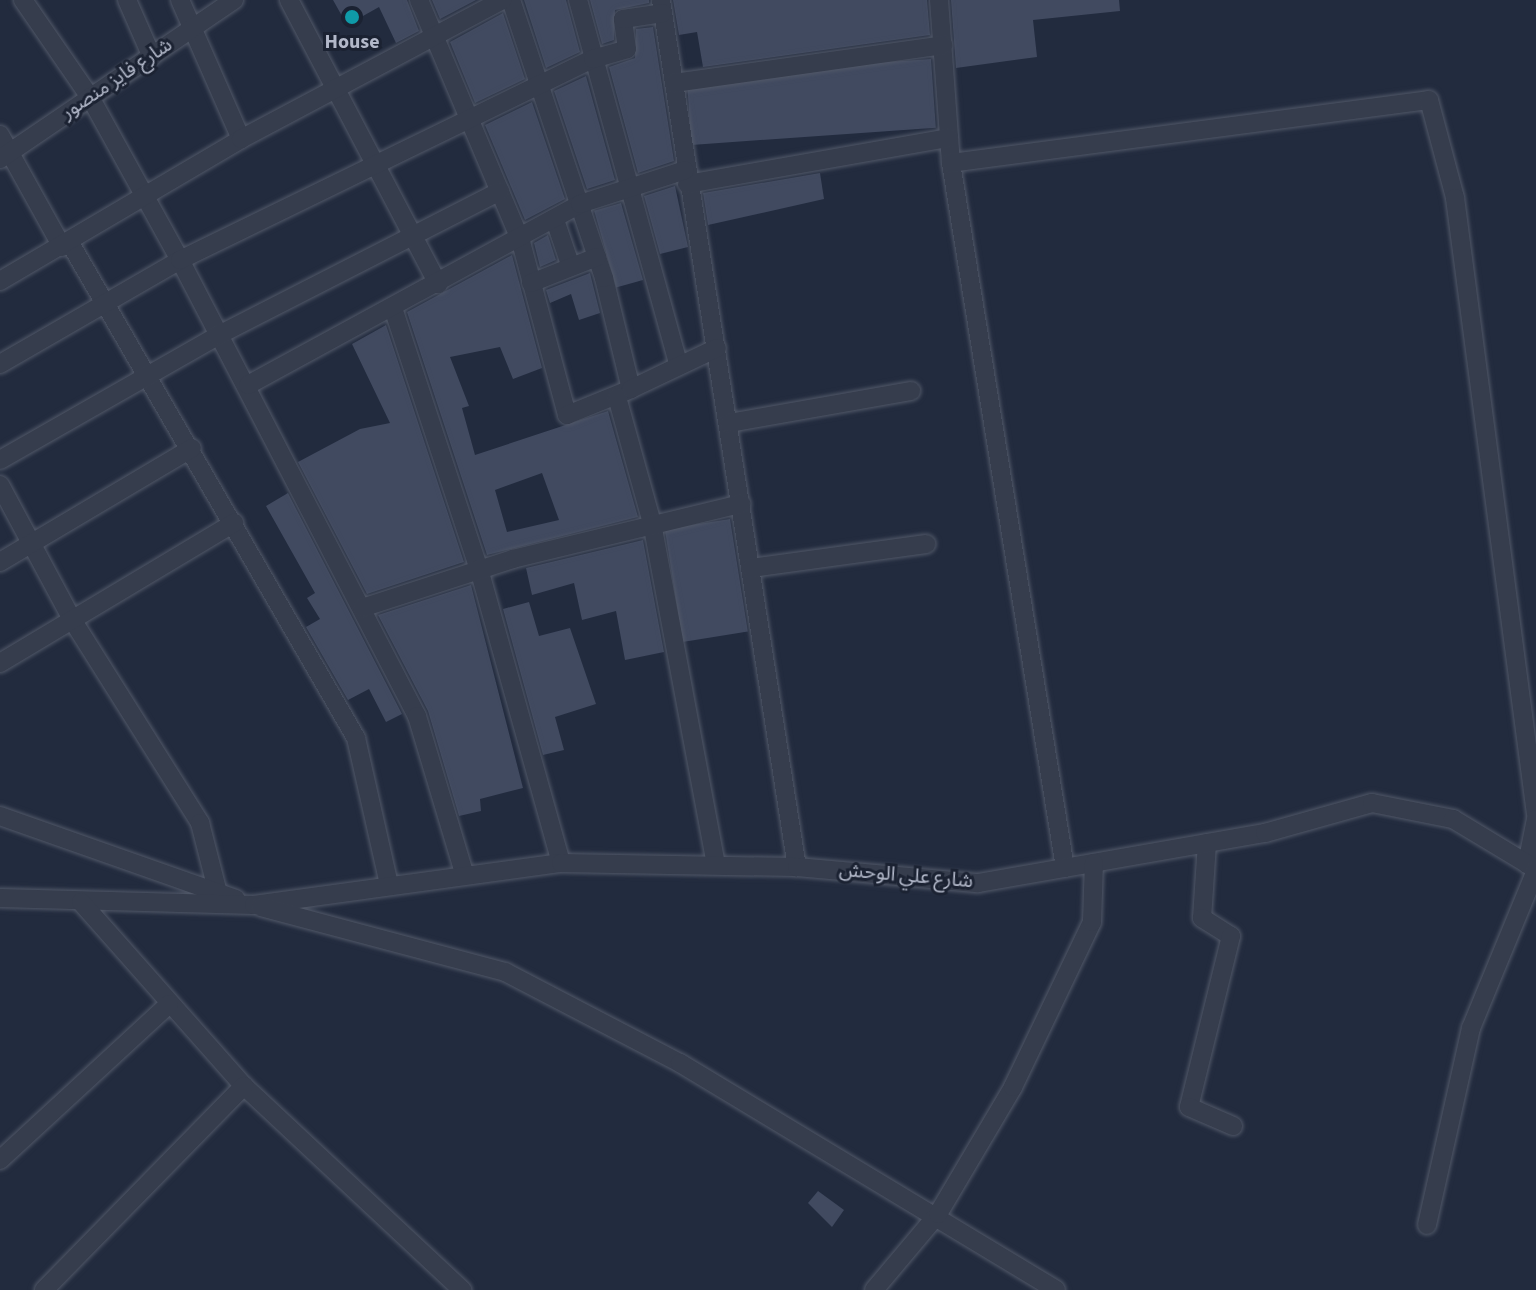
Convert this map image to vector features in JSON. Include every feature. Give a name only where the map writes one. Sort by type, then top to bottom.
[{"type":"street","points":[[23,0],[90,97],[142,200],[180,260],[217,336],[248,385],[417,716],[464,873]]},
{"type":"street","points":[[127,0],[152,57]]},
{"type":"street","points":[[180,0],[241,139]]},
{"type":"street","name":"شارع فايز منصور","points":[[5,156],[234,0]]},
{"type":"street","points":[[289,0],[336,87],[372,169],[438,284]]},
{"type":"street","points":[[419,0],[521,242],[567,415],[624,393],[678,364],[717,348]]},
{"type":"street","points":[[0,281],[66,245],[241,139],[502,0]]},
{"type":"street","points":[[511,0],[597,257],[652,523],[716,864]]},
{"type":"street","points":[[578,0],[678,364]]},
{"type":"street","points":[[939,0],[951,163],[1065,868]]},
{"type":"street","points":[[0,364],[180,260],[473,122],[593,59],[627,49],[623,19],[662,6],[686,177],[717,348],[797,867]]},
{"type":"street","points":[[674,83],[943,45]]},
{"type":"street","points":[[951,163],[1429,100],[1455,198],[1536,816],[1533,868],[1471,1028],[1427,1225]]},
{"type":"street","points":[[0,135],[5,156],[107,302],[356,738],[389,884]]},
{"type":"street","points":[[248,385],[556,223],[580,204],[629,186],[949,138]]},
{"type":"street","points":[[0,460],[217,336],[500,191]]},
{"type":"street","points":[[556,223],[571,267]]},
{"type":"street","points":[[531,283],[597,257]]},
{"type":"street","points":[[393,308],[479,569],[561,863]]},
{"type":"street","points":[[729,423],[911,391]]},
{"type":"street","points":[[0,562],[192,448]]},
{"type":"street","points":[[0,485],[73,621],[200,823],[218,893]]},
{"type":"street","points":[[362,608],[479,569],[652,523],[741,504]]},
{"type":"street","points":[[0,663],[234,523]]},
{"type":"street","points":[[751,568],[926,544]]},
{"type":"street","name":"شارع علي الوحش","points":[[254,905],[464,873],[561,863],[797,867],[978,883],[1207,843],[1372,803],[1453,819],[1533,868]]},
{"type":"street","points":[[0,816],[254,905],[505,972],[680,1063],[938,1214],[1056,1290]]},
{"type":"street","points":[[1207,843],[1202,918],[1231,936],[1189,1107],[1233,1126]]},
{"type":"street","points":[[874,1290],[938,1214],[1013,1087],[1092,922],[1094,863]]},
{"type":"street","points":[[0,898],[254,905]]},
{"type":"street","points":[[81,902],[244,1086],[462,1290]]},
{"type":"street","points":[[0,1160],[169,1004]]},
{"type":"street","points":[[44,1290],[244,1086]]},
{"type":"building","points":[[333,0],[407,0],[419,31],[396,43],[379,7],[347,25]]},
{"type":"building","points":[[432,0],[476,0],[440,19]]},
{"type":"building","points":[[524,0],[566,0],[580,52],[546,68]]},
{"type":"building","points":[[590,0],[649,0],[649,3],[615,10],[614,40],[602,44]]},
{"type":"building","points":[[673,0],[927,0],[930,35],[703,67],[697,32],[679,35]]},
{"type":"building","points":[[951,0],[1119,0],[1120,11],[1033,20],[1037,57],[956,68]]},
{"type":"building","points":[[503,13],[525,79],[475,103],[450,42]]},
{"type":"building","points":[[653,27],[674,161],[638,173],[609,67],[635,58],[636,29]]},
{"type":"building","points":[[931,59],[936,128],[691,145],[687,76]]},
{"type":"building","points":[[586,76],[615,180],[587,189],[554,91]]},
{"type":"building","points":[[532,102],[565,199],[525,220],[485,125]]},
{"type":"building","points":[[820,173],[824,199],[708,225],[703,193]]},
{"type":"building","points":[[675,186],[688,247],[660,254],[644,196]]},
{"type":"building","points":[[621,203],[643,280],[616,288],[594,211]]},
{"type":"building","points":[[548,235],[556,260],[540,267],[534,243]]},
{"type":"building","points":[[512,255],[542,368],[513,379],[500,347],[450,357],[469,406],[462,408],[475,455],[608,411],[638,517],[487,555],[407,312]],"holes":[[[542,473],[559,520],[507,532],[495,490]]]},
{"type":"building","points":[[590,273],[600,313],[579,320],[571,294],[550,303],[546,290]]},
{"type":"building","points":[[386,325],[464,562],[367,594],[298,462],[360,429],[390,423],[352,344]]},
{"type":"building","points":[[288,493],[402,714],[386,722],[369,689],[348,700],[306,627],[320,619],[307,598],[315,593],[266,506]]},
{"type":"building","points":[[730,519],[748,632],[683,642],[665,529]]},
{"type":"building","points":[[643,540],[664,652],[625,660],[616,611],[582,620],[574,583],[532,595],[526,568]]},
{"type":"building","points":[[471,585],[523,788],[480,799],[481,811],[459,816],[428,711],[378,615]]},
{"type":"building","points":[[529,602],[539,636],[570,628],[596,704],[555,717],[564,750],[543,755],[503,609]]},
{"type":"building","points":[[818,1191],[844,1210],[832,1227],[808,1203]]},
{"type":"place","name":"House","points":[[352,17]]}]
